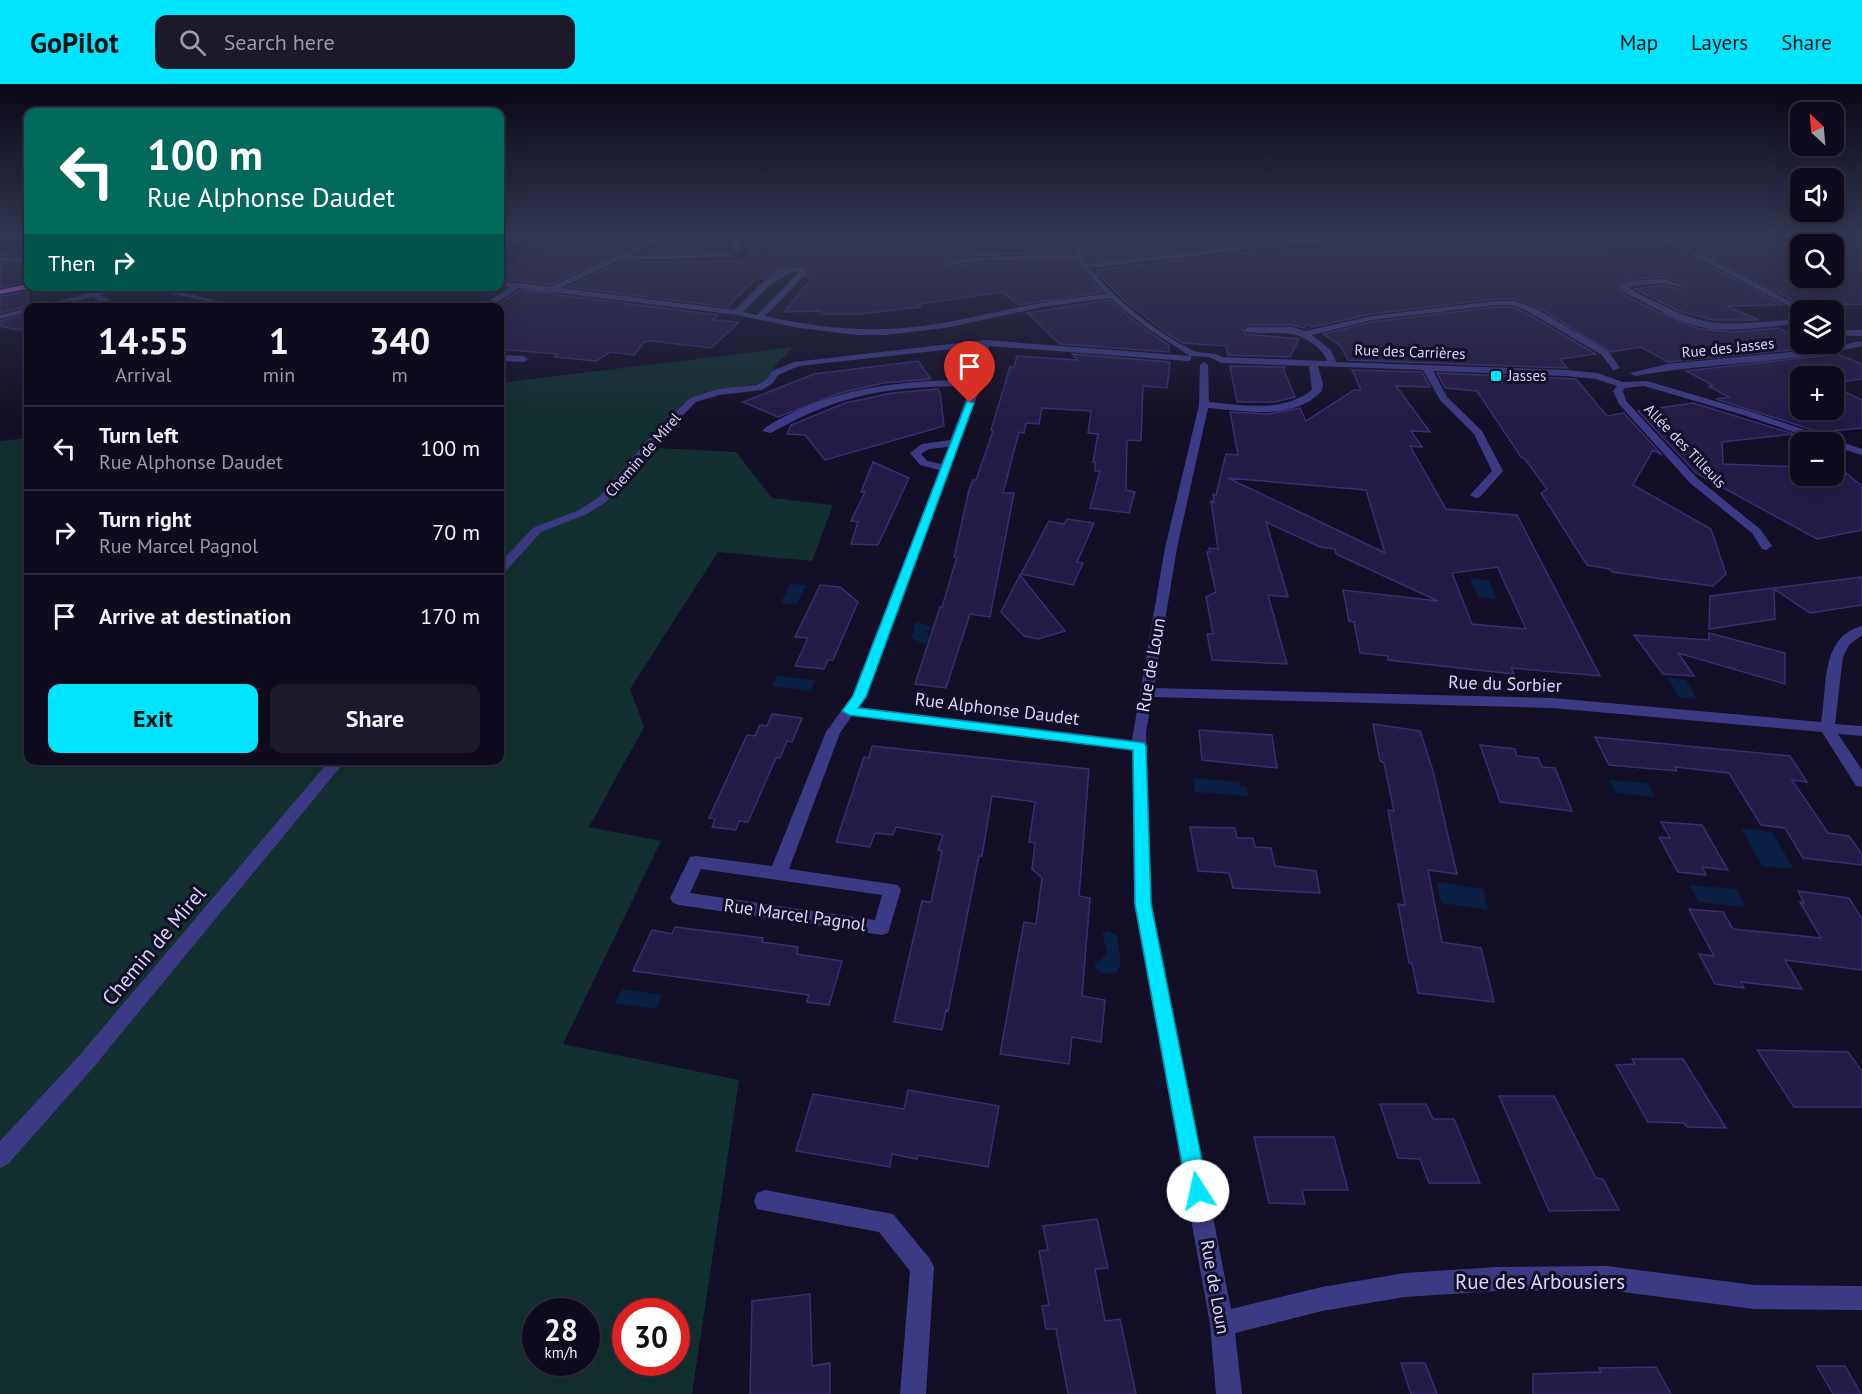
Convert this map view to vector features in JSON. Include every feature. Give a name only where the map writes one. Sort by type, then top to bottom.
[{"type":"street","points":[[58,303],[77,298]]},
{"type":"street","points":[[200,298],[224,303]]},
{"type":"street","points":[[609,298],[737,313],[826,330],[886,333],[945,326],[1041,305],[1090,298]]},
{"type":"street","points":[[737,313],[753,298]]},
{"type":"street","points":[[759,318],[778,298]]},
{"type":"street","points":[[1117,298],[1172,343],[1202,359]]},
{"type":"street","points":[[1643,298],[1689,320],[1708,326],[1729,327],[1790,323]]},
{"type":"street","points":[[1305,334],[1372,318],[1496,303],[1514,303],[1532,310],[1605,353],[1616,368]]},
{"type":"street","points":[[0,316],[24,311]]},
{"type":"street","points":[[1248,330],[1292,330],[1305,334],[1328,352],[1334,364]]},
{"type":"street","points":[[1846,333],[1862,333]]},
{"type":"street","name":"Rue des Jasses","points":[[1846,333],[1843,335],[1844,338],[1860,345]]},
{"type":"street","points":[[778,874],[833,732],[859,697],[977,383],[985,343]]},
{"type":"street","name":"Rue des Carrières","points":[[796,364],[985,343],[1202,359],[1597,376]]},
{"type":"street","name":"Rue des Jasses","points":[[1635,373],[1667,367],[1830,351],[1860,345]]},
{"type":"street","points":[[504,358],[524,359]]},
{"type":"street","name":"Rue de Loun","points":[[1202,359],[1204,405],[1171,548],[1139,732],[1143,904],[1222,1324],[1230,1394]]},
{"type":"street","name":"Chemin de Mirel","points":[[504,566],[537,531],[583,512],[602,500],[664,428],[693,400],[718,392],[759,388],[770,381],[775,373],[796,364]]},
{"type":"street","points":[[1204,405],[1257,408],[1299,404],[1317,391],[1318,384],[1313,364]]},
{"type":"street","points":[[1426,367],[1443,398],[1478,433],[1498,471],[1476,495]]},
{"type":"street","points":[[1644,383],[1644,378],[1635,373],[1616,368],[1597,370],[1597,376],[1622,385],[1644,383],[1746,413],[1862,452]]},
{"type":"street","points":[[767,431],[805,409],[850,392],[913,383],[977,383]]},
{"type":"street","name":"Allée des Tilleuls","points":[[1622,385],[1618,392],[1623,402],[1686,472],[1736,517],[1756,531],[1766,546]]},
{"type":"street","points":[[946,468],[922,462],[915,453],[926,446],[955,443]]},
{"type":"street","points":[[1862,630],[1841,645],[1833,663],[1833,697],[1827,728],[1862,782]]},
{"type":"street","name":"Rue du Sorbier","points":[[1146,692],[1552,703],[1862,731]]},
{"type":"street","name":"Rue Alphonse Daudet","points":[[849,711],[1139,746]]},
{"type":"street","name":"Chemin de Mirel","points":[[0,1157],[85,1063],[335,765]]},
{"type":"street","name":"Rue Marcel Pagnol","points":[[696,862],[778,874],[892,890],[882,928],[679,898],[696,862]]},
{"type":"street","points":[[765,1201],[885,1222],[922,1267],[913,1394]]},
{"type":"street","name":"Rue des Arbousiers","points":[[1222,1324],[1322,1299],[1405,1285],[1497,1279],[1607,1278],[1754,1297],[1862,1298]]},
{"type":"green space","points":[[794,347],[779,361],[764,383],[704,393],[682,404],[660,430],[668,431],[655,448],[736,452],[772,498],[833,505],[812,561],[718,552],[630,689],[644,727],[589,827],[661,841],[563,1044],[739,1080],[692,1394],[0,1394],[0,441],[24,438],[24,765],[504,765],[504,383]]},
{"type":"water","points":[[1470,578],[1489,580],[1497,599],[1478,597]]},
{"type":"water","points":[[790,584],[806,585],[797,604],[787,605],[781,602]]},
{"type":"water","points":[[917,622],[932,627],[927,631],[930,639],[925,644],[910,638],[915,630],[913,626]]},
{"type":"water","points":[[776,676],[815,680],[811,691],[772,686]]},
{"type":"water","points":[[1668,678],[1686,680],[1697,699],[1679,697]]},
{"type":"water","points":[[1193,778],[1240,782],[1240,786],[1246,787],[1248,796],[1195,792]]},
{"type":"water","points":[[1609,780],[1647,783],[1655,797],[1616,793]]},
{"type":"water","points":[[1741,828],[1772,832],[1794,869],[1762,866]]},
{"type":"water","points":[[1437,882],[1483,889],[1488,910],[1441,903]]},
{"type":"water","points":[[1689,885],[1736,889],[1746,907],[1699,902]]},
{"type":"water","points":[[1108,931],[1117,935],[1121,963],[1117,972],[1107,974],[1098,971],[1094,965],[1107,951],[1102,934]]},
{"type":"water","points":[[622,989],[662,995],[656,1009],[615,1003]]},
{"type":"building","points":[[0,298],[28,298],[28,303],[24,303],[24,307],[0,313]]},
{"type":"building","points":[[508,298],[584,298],[718,315],[713,320],[739,322],[711,348],[652,341],[644,342],[634,355],[610,352],[596,361],[554,357],[557,354],[504,349],[504,303],[501,303]]},
{"type":"building","points":[[657,298],[736,298],[727,307]]},
{"type":"building","points":[[795,298],[960,298],[919,304],[921,307],[859,314],[821,314],[820,311],[784,312]]},
{"type":"building","points":[[1010,298],[1063,298],[1019,305]]},
{"type":"building","points":[[1122,298],[1630,298],[1699,329],[1734,332],[1778,328],[1790,333],[1790,350],[1668,362],[1641,347],[1611,352],[1536,306],[1515,299],[1496,299],[1371,314],[1312,327],[1306,324],[1304,328],[1292,325],[1248,325],[1242,329],[1245,334],[1299,339],[1290,357],[1228,355],[1226,346],[1183,343],[1165,332]]},
{"type":"building","points":[[1653,298],[1770,298],[1783,305],[1727,306],[1759,320],[1713,320],[1679,311]]},
{"type":"building","points":[[1789,298],[1862,298],[1862,304],[1844,304],[1844,300]]},
{"type":"building","points":[[1109,300],[1146,330],[1169,345],[1169,352],[1060,344],[1027,313]]},
{"type":"building","points":[[1513,307],[1528,314],[1596,354],[1560,359],[1567,368],[1348,360],[1340,345],[1323,334],[1372,322]]},
{"type":"building","points":[[24,315],[24,328],[18,330],[0,326],[0,321]]},
{"type":"building","points":[[1072,354],[1170,362],[1167,388],[1143,386],[1141,441],[1127,440],[1126,490],[1135,492],[1129,513],[1090,508],[1100,471],[1095,471],[1095,462],[1093,462],[1098,434],[1088,433],[1091,411],[1042,408],[1039,424],[1026,423],[1024,433],[1019,432],[1003,493],[1014,493],[990,617],[970,614],[946,688],[915,684],[957,557],[954,557],[969,490],[973,480],[976,480],[993,431],[991,430],[1010,367],[1014,367],[1017,356],[1078,360]]},
{"type":"building","points":[[1837,354],[1862,364],[1862,379],[1844,381],[1844,366],[1790,366],[1790,420],[1844,420],[1844,391],[1862,400],[1862,428],[1819,432],[1716,399],[1729,397],[1686,371]]},
{"type":"building","points":[[918,361],[931,379],[883,383],[840,393],[778,417],[743,402],[814,374]]},
{"type":"building","points":[[1230,366],[1285,367],[1284,371],[1295,397],[1275,402],[1237,402]]},
{"type":"building","points":[[1352,370],[1422,372],[1430,387],[1396,386],[1430,432],[1411,431],[1422,447],[1410,446],[1446,509],[1517,515],[1600,676],[1511,668],[1514,674],[1388,660],[1388,656],[1360,653],[1354,622],[1349,621],[1343,590],[1438,601],[1336,554],[1335,549],[1320,547],[1266,522],[1288,597],[1268,595],[1287,664],[1212,660],[1207,634],[1213,634],[1206,597],[1216,592],[1207,552],[1210,552],[1209,548],[1218,549],[1211,501],[1214,502],[1213,494],[1216,495],[1226,454],[1238,455],[1230,412],[1268,414],[1300,408],[1306,421],[1354,390],[1361,390]],"holes":[[[1228,478],[1366,490],[1385,553],[1377,549]],[[1498,567],[1502,577],[1526,629],[1472,624],[1452,573]]]},
{"type":"building","points":[[1437,373],[1576,379],[1607,416],[1624,413],[1662,455],[1653,450],[1633,485],[1711,529],[1726,574],[1713,586],[1612,572],[1610,569],[1587,565],[1541,493],[1547,489],[1525,459],[1521,457],[1477,391],[1445,388]]},
{"type":"building","points":[[938,389],[944,426],[825,460],[805,435],[787,434],[791,425],[845,403],[892,393]]},
{"type":"building","points":[[1693,403],[1790,433],[1722,442],[1723,464],[1790,467],[1790,486],[1844,486],[1844,471],[1862,486],[1862,530],[1817,539],[1696,473],[1638,411]]},
{"type":"building","points":[[873,462],[909,478],[878,545],[851,544],[858,522],[851,521],[865,492],[861,492]]},
{"type":"building","points":[[1067,519],[1094,523],[1077,562],[1083,563],[1073,585],[1021,574],[1049,521],[1064,524]]},
{"type":"building","points":[[1020,575],[1065,631],[1038,639],[1024,636],[1001,612]]},
{"type":"building","points":[[1862,577],[1862,605],[1810,613],[1774,589],[1775,619],[1709,629],[1710,596]]},
{"type":"building","points":[[820,585],[840,587],[858,602],[833,660],[828,660],[824,669],[795,666],[808,638],[795,637]]},
{"type":"building","points":[[1709,633],[1785,653],[1785,684],[1678,653],[1694,676],[1663,674],[1634,635],[1709,640]]},
{"type":"building","points":[[772,714],[802,718],[792,742],[787,741],[780,758],[776,758],[748,822],[739,821],[736,830],[712,827],[715,819],[709,818],[747,735],[755,736],[760,725],[767,726]]},
{"type":"building","points":[[1373,724],[1420,731],[1433,771],[1457,874],[1428,870],[1442,942],[1481,948],[1494,1002],[1418,993],[1412,963],[1409,963],[1398,904],[1405,905],[1388,810],[1394,811],[1384,763],[1380,761]]},
{"type":"building","points":[[1199,730],[1272,735],[1277,768],[1202,760]]},
{"type":"building","points":[[1595,737],[1790,756],[1807,782],[1792,780],[1828,833],[1849,836],[1862,854],[1862,865],[1803,858],[1785,828],[1761,825],[1729,773],[1675,767],[1677,771],[1609,765]]},
{"type":"building","points":[[1480,745],[1515,749],[1517,756],[1538,758],[1542,767],[1555,768],[1572,811],[1500,802]]},
{"type":"building","points":[[872,746],[1089,769],[1079,896],[1090,898],[1082,996],[1105,1000],[1101,1042],[1072,1037],[1069,1064],[1000,1054],[1024,922],[1036,924],[1042,878],[1032,869],[1035,843],[1029,842],[1035,802],[992,796],[982,856],[979,856],[948,1011],[946,1010],[942,1030],[894,1022],[922,901],[931,902],[942,851],[938,850],[943,835],[896,827],[893,835],[875,833],[870,847],[836,842],[864,757],[869,758]]},
{"type":"building","points":[[1661,822],[1702,825],[1728,870],[1702,867],[1706,875],[1678,872],[1659,837],[1670,838]]},
{"type":"building","points":[[1190,827],[1235,828],[1237,838],[1253,838],[1255,847],[1271,848],[1275,866],[1316,871],[1320,893],[1233,888],[1229,873],[1198,871]]},
{"type":"building","points":[[1798,891],[1849,898],[1862,919],[1862,970],[1785,960],[1802,989],[1741,982],[1744,988],[1715,984],[1699,954],[1714,956],[1689,909],[1723,912],[1733,929],[1821,938],[1800,902],[1804,903]]},
{"type":"building","points":[[675,927],[763,938],[762,942],[798,947],[797,954],[842,961],[829,1005],[807,1002],[809,995],[633,971],[652,930],[672,934]]},
{"type":"building","points":[[1757,1050],[1848,1052],[1862,1071],[1862,1107],[1794,1107]]},
{"type":"building","points":[[1632,1059],[1683,1059],[1726,1128],[1687,1127],[1684,1123],[1648,1122],[1616,1065],[1635,1064]]},
{"type":"building","points":[[908,1090],[999,1106],[988,1167],[918,1155],[917,1159],[892,1154],[890,1167],[796,1151],[813,1094],[904,1109]]},
{"type":"building","points":[[1499,1096],[1554,1096],[1596,1178],[1603,1179],[1619,1210],[1549,1211]]},
{"type":"building","points":[[1380,1104],[1426,1104],[1433,1119],[1454,1119],[1480,1183],[1429,1183],[1420,1159],[1398,1158]]},
{"type":"building","points":[[1254,1137],[1334,1137],[1348,1190],[1302,1190],[1305,1204],[1269,1203]]},
{"type":"building","points":[[1097,1219],[1108,1268],[1095,1269],[1105,1321],[1120,1319],[1136,1394],[1068,1394],[1056,1329],[1046,1329],[1042,1306],[1049,1305],[1039,1251],[1048,1250],[1043,1226]]},
{"type":"building","points":[[810,1294],[812,1366],[830,1363],[830,1394],[750,1394],[752,1301]]},
{"type":"building","points":[[1401,1363],[1425,1363],[1437,1394],[1411,1394]]},
{"type":"building","points":[[1817,1366],[1845,1366],[1861,1394],[1833,1394]]},
{"type":"building","points":[[1656,1367],[1671,1394],[1533,1394],[1533,1374],[1601,1372],[1599,1368]]},
{"type":"place","name":"Jasses","points":[[1496,376]]},
{"type":"route","points":[[970,403],[859,697],[849,711],[1139,746],[1143,904],[1198,1191]]}]
